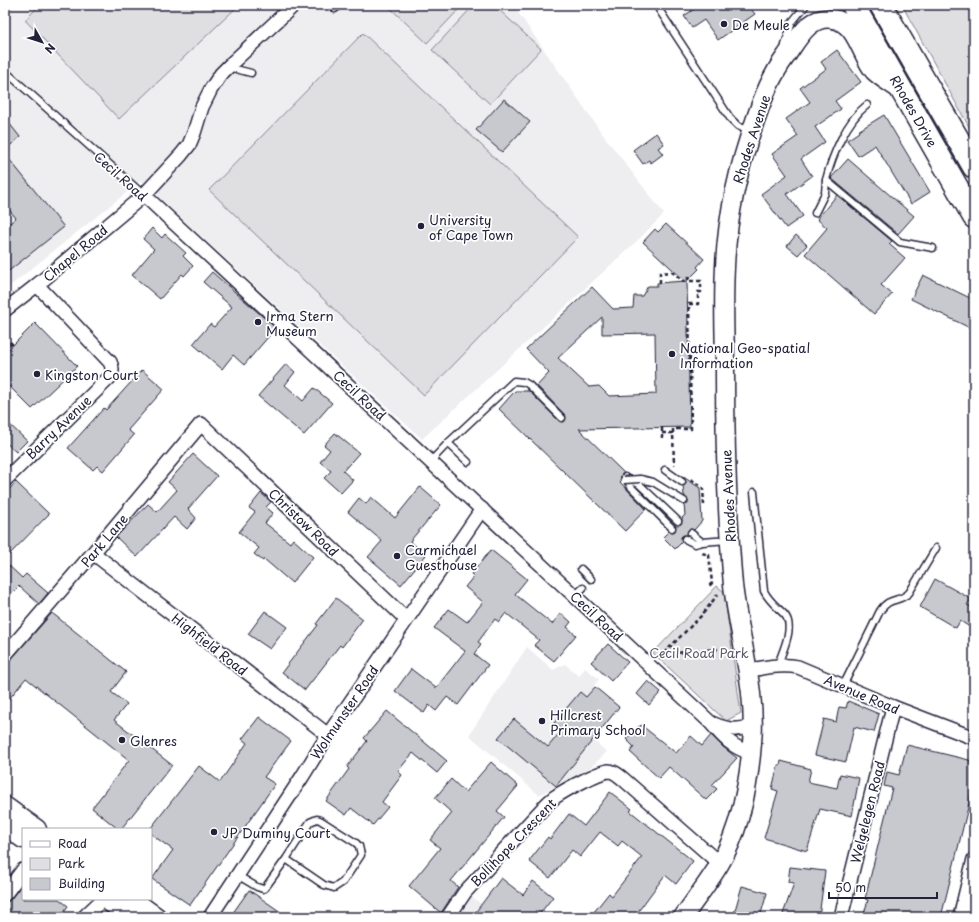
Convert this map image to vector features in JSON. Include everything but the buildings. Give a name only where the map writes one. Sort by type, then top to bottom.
[{"type":"highway","name":"Rhodes Drive","points":[[853,5],[974,217]]},
{"type":"highway","name":"Rhodes Drive","points":[[881,5],[974,167]]},
{"type":"street","name":"Chapel Road","points":[[5,310],[144,195],[181,156],[194,133],[202,107],[221,74],[294,5]]},
{"type":"street","name":"Rhodes Avenue","points":[[683,917],[720,864],[730,843],[746,790],[751,753],[753,726],[748,671],[734,588],[727,505],[725,429],[725,267],[727,239],[740,165],[768,84],[803,32],[809,25],[821,19],[834,19],[846,24],[874,71],[902,91]]},
{"type":"street","name":"Cecil Road","points":[[144,195],[482,509],[579,592],[650,666],[735,747],[751,753]]},
{"type":"street","name":"Barry Avenue","points":[[5,480],[110,377],[113,367],[37,285]]},
{"type":"street","name":"Park Lane","points":[[5,655],[201,424]]},
{"type":"street","name":"Christow Road","points":[[201,424],[406,619]]},
{"type":"street","name":"Wolmunster Road","points":[[210,917],[328,735],[482,509]]},
{"type":"street","name":"Highfield Road","points":[[93,553],[328,735]]},
{"type":"street","name":"Avenue Road","points":[[748,671],[789,665],[798,667],[893,707],[974,738]]},
{"type":"street","name":"Welgelegen Road","points":[[841,917],[893,707]]},
{"type":"street","name":"Cecil Road","points":[[711,723],[725,729],[732,730],[753,726]]},
{"type":"street","name":"Bollihope Crescent","points":[[448,917],[465,892],[546,805],[555,797],[564,792],[597,775],[610,771],[616,773],[622,778],[720,864]]},
{"type":"street","points":[[5,806],[36,828]]},
{"type":"street","points":[[5,826],[22,838]]},
{"type":"street","points":[[961,917],[974,859]]},
{"type":"street","points":[[5,894],[22,871]]},
{"type":"street","points":[[84,917],[103,900]]},
{"type":"street","points":[[105,900],[130,917]]},
{"type":"street","points":[[133,900],[157,917]]},
{"type":"lane","points":[[656,5],[730,118],[738,126],[751,132]]},
{"type":"lane","points":[[779,66],[792,22],[806,5]]},
{"type":"lane","points":[[228,67],[251,73]]},
{"type":"lane","name":"Cecil Road","points":[[5,71],[144,195]]},
{"type":"lane","points":[[815,213],[825,193],[826,180],[830,165],[848,127],[861,110],[867,105]]},
{"type":"lane","points":[[826,180],[900,242],[933,248]]},
{"type":"lane","points":[[431,461],[514,381],[524,382],[529,385],[562,418]]},
{"type":"lane","points":[[448,443],[468,462]]},
{"type":"lane","points":[[665,470],[682,482]]},
{"type":"lane","points":[[672,528],[631,487],[625,477],[639,484],[678,521]]},
{"type":"lane","points":[[624,480],[640,479],[653,482],[684,500]]},
{"type":"lane","points":[[754,492],[764,591],[768,599],[786,616],[789,624],[788,633],[777,667]]},
{"type":"lane","points":[[691,533],[701,542]]},
{"type":"lane","points":[[685,539],[695,544],[701,542],[730,540]]},
{"type":"lane","points":[[843,686],[885,604],[891,600],[904,598],[909,593],[936,548]]},
{"type":"lane","points":[[582,569],[591,579]]},
{"type":"lane","points":[[237,875],[263,889],[286,859],[310,822],[317,819],[356,843],[359,846],[361,855],[343,882],[334,888],[324,885],[286,859]]},
{"type":"path","points":[[968,5],[974,18]]},
{"type":"path","points":[[660,283],[660,273],[666,272],[672,272],[683,281],[702,281],[702,292],[698,292],[698,304],[689,304],[691,429],[673,429],[674,467]]},
{"type":"path","points":[[688,276],[688,281]]},
{"type":"path","points":[[5,337],[12,344],[5,350]]},
{"type":"path","points":[[662,428],[662,438]]},
{"type":"path","points":[[662,433],[673,433]]},
{"type":"path","points":[[686,476],[703,488],[704,505]]},
{"type":"path","points":[[701,542],[702,554],[709,555],[712,583],[708,587]]},
{"type":"path","points":[[650,666],[664,654],[702,615],[721,590]]},
{"type":"path","points":[[664,654],[718,650],[734,647]]},
{"type":"shaded area","name":"University of Cape Town","points":[[5,5],[513,5],[601,132],[664,214],[640,238],[422,439],[141,181],[5,290]]},
{"type":"shaded area","name":"Hillcrest Primary School","points":[[527,647],[553,670],[565,664],[579,676],[585,668],[599,679],[593,687],[617,708],[592,739],[607,752],[591,767],[539,795],[469,735]]},
{"type":"shaded area","points":[[465,892],[499,917],[448,917]]},
{"type":"green space","points":[[40,5],[239,5],[119,119],[25,20]]},
{"type":"green space","points":[[387,5],[463,5],[427,43]]},
{"type":"green space","points":[[474,5],[494,5],[541,49],[490,104],[432,50]]},
{"type":"green space","points":[[902,5],[974,5],[974,136]]},
{"type":"green space","points":[[363,33],[578,237],[424,395],[209,190]]},
{"type":"green space","name":"Cecil Road Park","points":[[717,586],[724,592],[741,713],[726,721],[653,653]]},
{"type":"place","name":"De Meule","points":[[724,24]]},
{"type":"place","name":"University of Cape Town","points":[[421,226]]},
{"type":"place","name":"Irma Stern Museum","points":[[258,322]]},
{"type":"place","name":"National Geo-spatial Information","points":[[672,354]]},
{"type":"place","name":"Kingston Court","points":[[37,374]]},
{"type":"place","name":"Carmichael Guesthouse","points":[[397,556]]},
{"type":"place","name":"Hillcrest Primary School","points":[[542,721]]},
{"type":"place","name":"Glenres","points":[[122,740]]},
{"type":"place","name":"JP Duminy Court","points":[[214,832]]}]
